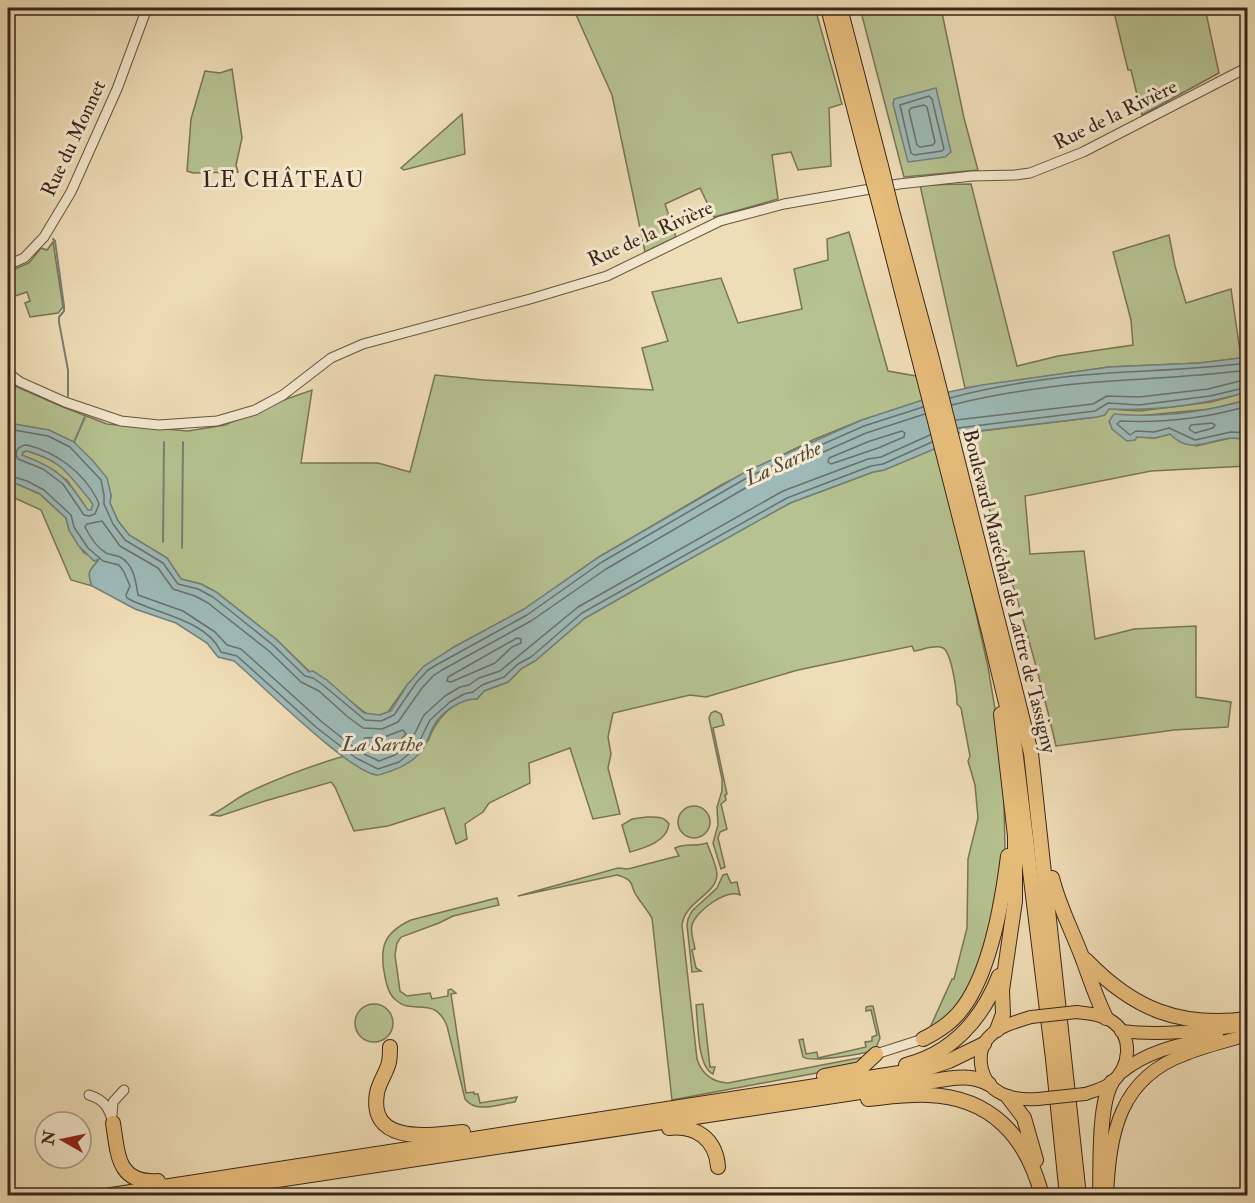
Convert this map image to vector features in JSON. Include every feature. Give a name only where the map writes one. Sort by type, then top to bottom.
[{"type":"highway","name":"Boulevard Maréchal de Lattre de Tassigny","points":[[828,8],[875,167],[957,483],[1031,753],[1079,1196]]},
{"type":"highway","name":"Boulevard Maréchal de Lattre de Tassigny","points":[[840,8],[875,167]]},
{"type":"highway","name":"Boulevard Maréchal de Lattre de Tassigny","points":[[957,483],[1013,732],[1053,1059],[1067,1196]]},
{"type":"highway","points":[[989,632],[1015,836],[1015,901],[1002,990],[1003,1014],[998,1030]]},
{"type":"highway","points":[[923,1039],[942,1029],[956,1016],[967,1002],[984,969],[1003,896],[1008,853],[1007,806],[1011,791]]},
{"type":"highway","points":[[1039,815],[1045,820],[1050,869],[1059,904],[1106,1018]]},
{"type":"highway","points":[[1081,954],[1117,989],[1142,1005],[1162,1013],[1202,1021],[1221,1022],[1248,1019]]},
{"type":"highway","points":[[830,1083],[834,1077],[915,1063],[959,1038],[983,1009],[1005,963]]},
{"type":"highway","points":[[105,1196],[925,1069],[984,1044]]},
{"type":"highway","points":[[390,1047],[389,1062],[376,1099],[382,1119],[398,1132],[419,1136],[567,1120],[599,1119]]},
{"type":"highway","points":[[790,1089],[804,1080],[860,1069],[876,1054]]},
{"type":"highway","points":[[696,1118],[715,1113],[946,1078],[970,1077],[981,1079],[989,1084]]},
{"type":"highway","points":[[1100,1196],[1103,1122],[1108,1089],[1117,1077]]},
{"type":"highway","points":[[173,1196],[696,1118],[893,1096],[927,1095],[952,1097],[980,1107],[994,1115],[1014,1134],[1030,1161],[1044,1196]]},
{"type":"highway","points":[[1008,1097],[1024,1118],[1044,1196]]},
{"type":"highway","points":[[113,1123],[121,1164],[130,1176],[143,1181],[162,1181],[238,1170],[282,1169]]},
{"type":"highway","points":[[619,1129],[634,1132],[680,1127],[697,1131],[715,1150],[718,1167]]},
{"type":"main road","points":[[1117,1077],[1127,1051],[1121,1031],[1106,1018],[1077,1012],[1031,1017],[998,1030],[984,1044],[982,1052],[982,1066],[989,1084],[995,1091],[1017,1100],[1038,1100],[1085,1094],[1099,1089],[1117,1077],[1128,1066],[1176,1045],[1248,1034]]},
{"type":"main road","points":[[1121,1031],[1191,1032],[1248,1024]]},
{"type":"main road","points":[[1107,1196],[1109,1162],[1115,1128],[1120,1113],[1137,1088],[1154,1071],[1176,1058],[1248,1034]]},
{"type":"street","name":"Rue du Monnet","points":[[8,265],[24,258],[44,237],[71,192],[117,89],[147,8]]},
{"type":"street","name":"Rue de la Rivière","points":[[8,373],[20,382],[65,402],[121,421],[159,425],[217,421],[255,410],[283,395],[332,358],[363,344],[607,276],[738,214],[899,184],[1030,173],[1083,152],[1248,67]]},
{"type":"street","points":[[876,1054],[923,1039]]},
{"type":"street","points":[[113,1123],[113,1102],[124,1090]]},
{"type":"street","points":[[89,1095],[105,1103],[113,1123]]},
{"type":"green space","points":[[573,8],[815,8],[842,104],[829,108],[831,166],[798,170],[791,152],[772,155],[778,199],[714,217],[700,188],[665,204],[676,237],[645,252],[612,95]]},
{"type":"green space","points":[[860,8],[941,8],[964,118],[978,170],[904,177]]},
{"type":"green space","points":[[1113,8],[1205,8],[1219,73],[1142,115]]},
{"type":"green space","points":[[232,69],[242,138],[236,165],[238,172],[193,173],[187,171],[191,119],[205,71],[220,73]]},
{"type":"green space","points":[[462,114],[465,154],[404,170],[401,168]]},
{"type":"green space","points":[[971,184],[1017,366],[1058,356],[1133,345],[1131,320],[1113,252],[1169,235],[1186,303],[1231,289],[1241,358],[1200,363],[1109,367],[965,388],[920,185]]},
{"type":"green space","points":[[849,232],[888,371],[916,376],[925,400],[862,420],[815,439],[723,484],[599,557],[524,610],[454,647],[407,685],[388,712],[376,716],[368,715],[313,671],[310,672],[277,640],[216,592],[201,584],[181,579],[167,558],[129,535],[118,521],[110,503],[111,495],[74,442],[50,431],[8,423],[8,383],[107,424],[188,431],[225,425],[312,390],[301,463],[378,463],[410,472],[435,375],[653,390],[642,348],[668,341],[652,292],[721,278],[738,323],[802,309],[794,269],[828,260],[827,239]]},
{"type":"green space","points":[[53,242],[63,307],[58,313],[30,317],[25,303],[30,301],[27,292],[15,296],[8,284],[8,272],[29,263],[41,248],[47,250]]},
{"type":"green space","points":[[1247,392],[1247,400],[1211,409],[1138,416],[1137,437],[1155,438],[1170,434],[1196,446],[1231,438],[1247,439],[1247,466],[1151,471],[1025,496],[1030,554],[1084,551],[1095,639],[1134,629],[1196,626],[1196,697],[1231,702],[1228,727],[1174,730],[1056,746],[1025,628],[965,433],[1097,417],[1109,409],[1140,411],[1211,402]]},
{"type":"green space","points":[[935,448],[947,484],[988,667],[999,733],[1005,849],[1000,887],[982,965],[960,1007],[929,1030],[954,979],[967,928],[968,859],[978,818],[975,785],[968,761],[970,756],[961,708],[957,704],[949,657],[940,647],[914,651],[912,646],[798,670],[706,697],[690,695],[613,713],[608,737],[611,754],[608,768],[620,814],[593,819],[570,748],[529,763],[530,783],[489,803],[483,812],[465,824],[467,839],[456,844],[444,808],[388,826],[354,831],[331,782],[220,816],[211,815],[247,793],[319,764],[344,756],[352,763],[428,741],[435,726],[453,706],[469,699],[477,699],[484,691],[508,682],[522,668],[535,661],[585,618],[790,503],[884,470]]},
{"type":"green space","points":[[27,451],[54,462],[66,472],[90,500],[93,505],[91,510],[88,511],[67,480],[22,455]]},
{"type":"green space","points":[[8,480],[40,494],[66,518],[69,530],[84,553],[99,559],[89,573],[92,586],[71,580],[41,510],[8,495]]},
{"type":"green space","points":[[715,711],[721,714],[724,725],[713,728],[727,794],[725,795],[726,800],[721,804],[727,829],[720,832],[718,838],[725,867],[721,869],[713,843],[718,825],[717,807],[722,791],[722,779],[709,718]]},
{"type":"green space","points":[[694,806],[706,810],[710,822],[706,834],[694,838],[682,834],[678,822],[682,810]]},
{"type":"green space","points":[[647,817],[665,820],[669,824],[667,830],[654,843],[630,852],[622,825],[632,819]]},
{"type":"green space","points":[[707,843],[716,867],[715,882],[712,888],[689,910],[682,925],[697,1059],[702,1069],[712,1079],[728,1083],[869,1056],[859,1065],[672,1100],[652,918],[635,894],[628,879],[617,875],[518,896],[618,868],[628,869],[679,856],[675,848]]},
{"type":"green space","points":[[727,874],[731,883],[737,882],[740,895],[727,895],[712,902],[695,919],[691,931],[695,949],[692,950],[696,968],[701,971],[692,972],[688,919],[692,911],[717,888],[723,875]]},
{"type":"green space","points":[[497,898],[499,905],[453,916],[401,937],[397,943],[395,955],[400,991],[407,996],[430,993],[432,999],[448,996],[448,990],[451,989],[456,993],[451,994],[466,1093],[478,1094],[480,1103],[517,1097],[515,1102],[481,1107],[470,1104],[465,1099],[447,1026],[442,1017],[430,1008],[403,1005],[390,993],[383,967],[383,950],[385,942],[394,930],[411,920]]},
{"type":"green space","points":[[374,1004],[388,1009],[393,1023],[388,1037],[374,1042],[360,1037],[355,1023],[360,1009]]},
{"type":"green space","points":[[703,1004],[710,1067],[715,1067],[713,1074],[704,1063],[699,1043],[696,1005]]},
{"type":"green space","points":[[873,1006],[880,1038],[875,1050],[849,1056],[816,1059],[803,1057],[799,1040],[803,1039],[806,1054],[817,1052],[818,1058],[866,1047],[865,1042],[872,1041],[872,1037],[877,1035],[871,1010],[866,1011],[866,1007]]},
{"type":"water","points":[[936,88],[951,152],[945,157],[908,162],[893,104],[894,99]]},
{"type":"water","name":"La Sarthe","points":[[1247,357],[1247,392],[1179,406],[1109,409],[1105,415],[1097,417],[953,434],[932,450],[884,470],[790,503],[585,618],[535,661],[522,668],[508,682],[484,691],[477,699],[459,703],[446,711],[433,727],[425,746],[418,755],[404,766],[379,775],[364,770],[326,744],[234,661],[218,657],[207,643],[176,623],[135,609],[92,586],[89,573],[99,559],[94,561],[78,545],[69,530],[66,518],[40,494],[8,480],[8,423],[49,430],[74,442],[107,478],[111,495],[110,503],[118,521],[129,535],[167,558],[181,579],[201,584],[216,592],[277,640],[309,672],[313,671],[327,680],[364,713],[380,715],[391,711],[407,685],[424,666],[524,609],[599,557],[747,471],[862,420],[944,393],[982,385],[1109,367],[1200,363]],"holes":[[[27,451],[60,466],[90,500],[93,505],[91,510],[88,510],[74,490],[54,470],[22,455]]]},
{"type":"water","points":[[1247,400],[1247,439],[1224,439],[1193,445],[1178,441],[1170,434],[1155,438],[1137,437],[1135,440],[1127,441],[1112,429],[1109,421],[1114,414],[1182,413]]},
{"type":"waterway","points":[[53,239],[64,306],[59,322],[68,370],[68,396]]},
{"type":"waterway","points":[[74,442],[85,417]]},
{"type":"waterway","points":[[163,542],[164,442]]},
{"type":"waterway","points":[[182,548],[183,442]]},
{"type":"district","name":"LE CHÂTEAU","points":[[284,179]]}]
